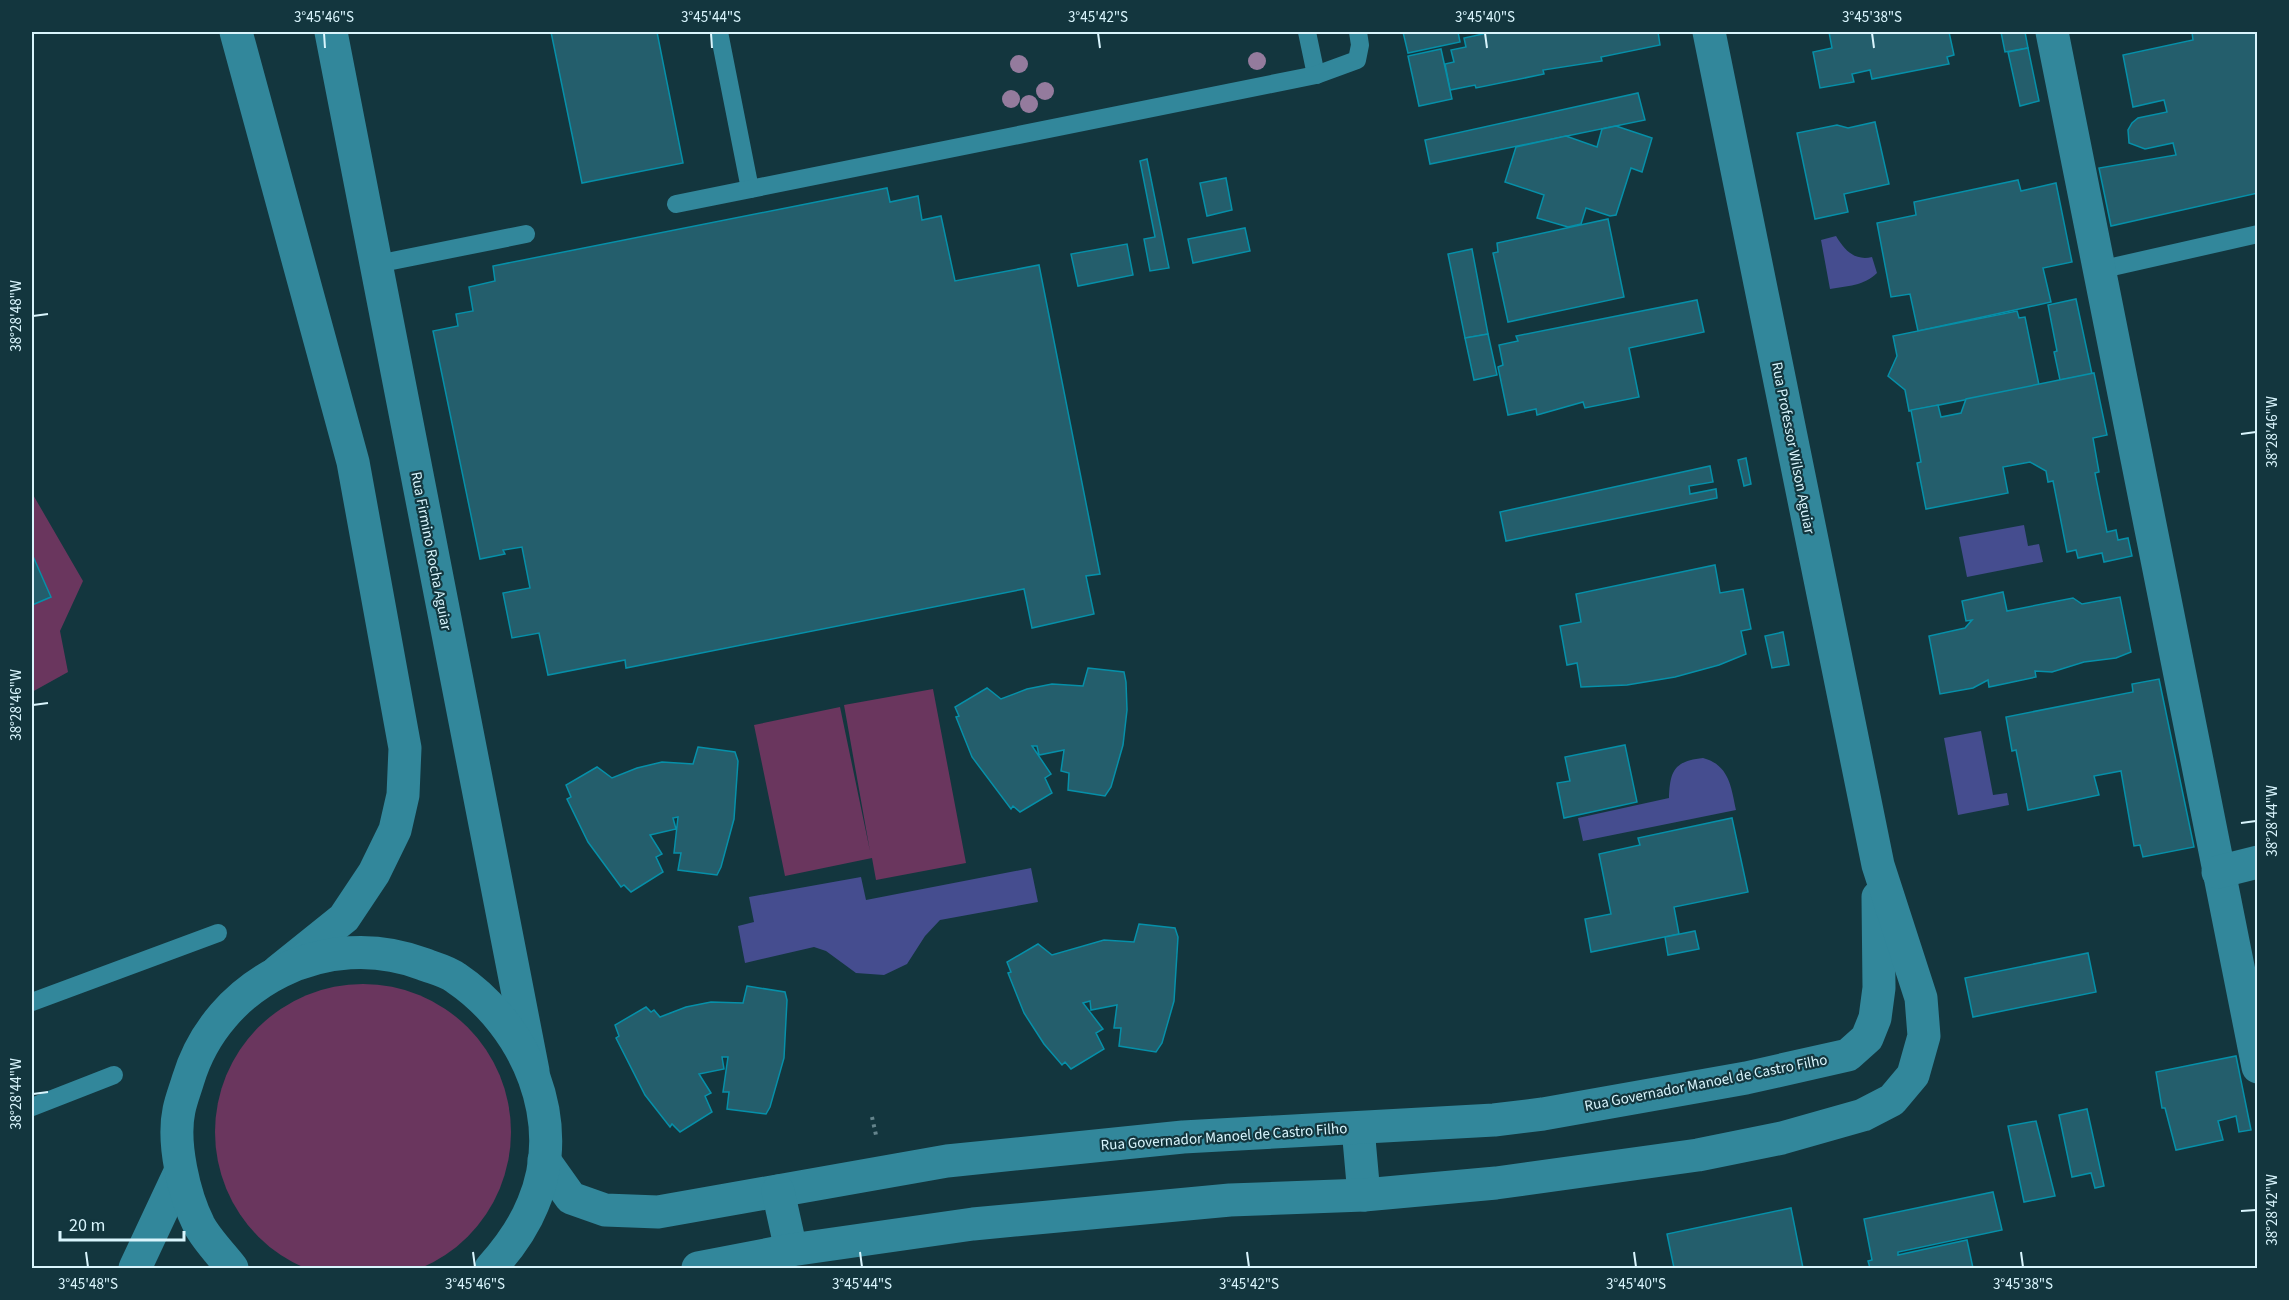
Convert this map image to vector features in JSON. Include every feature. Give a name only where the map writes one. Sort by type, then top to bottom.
[{"type":"street","points":[[232,1269],[200,1226],[180,1172],[178,1112],[195,1055],[230,1006],[344,918],[374,873],[398,818],[403,795],[405,748],[353,462],[236,32]]},
{"type":"street","name":"Rua Firmino Rocha Aguiar","points":[[331,32],[533,1071]]},
{"type":"street","name":"Rua Professor Wilson Aguiar","points":[[1709,32],[1878,865]]},
{"type":"street","points":[[2052,32],[2258,1066]]},
{"type":"street","points":[[2218,872],[2258,862]]},
{"type":"street","points":[[698,1269],[791,1250],[973,1224],[1230,1200],[1364,1195],[1496,1183],[1698,1155],[1792,1135],[1863,1115],[1892,1100],[1913,1075],[1924,1036],[1921,998],[1878,865]]},
{"type":"street","name":"Rua Governador Manoel de Castro Filho","points":[[544,1160],[571,1198],[605,1210],[658,1212],[947,1161],[1183,1137],[1494,1120],[1543,1114],[1746,1078],[1848,1055],[1867,1038],[1875,1018],[1879,988],[1878,865]]},
{"type":"street","points":[[278,971],[336,953],[398,954],[455,977],[502,1017],[533,1071],[542,1100],[544,1160],[534,1203],[514,1242],[491,1269]]},
{"type":"street","points":[[1358,1128],[1364,1195]]},
{"type":"street","points":[[135,1269],[180,1172]]},
{"type":"street","points":[[778,1191],[791,1250]]},
{"type":"lane","points":[[719,32],[750,189]]},
{"type":"lane","points":[[1307,32],[1316,75]]},
{"type":"lane","points":[[676,204],[1316,75],[1357,60],[1360,45],[1358,32]]},
{"type":"lane","points":[[377,264],[526,234]]},
{"type":"lane","points":[[2099,270],[2258,234]]},
{"type":"lane","points":[[32,1002],[218,933]]},
{"type":"lane","points":[[32,1107],[114,1076]]},
{"type":"path","points":[[872,1117],[875,1134]]},
{"type":"shaded area","points":[[32,493],[83,581],[60,631],[68,672],[32,692],[32,605],[51,597],[32,554]]},
{"type":"shaded area","points":[[933,689],[966,863],[876,880],[872,858],[785,876],[754,725],[840,707],[870,851],[844,705]]},
{"type":"shaded area","points":[[363,984],[392,987],[420,995],[445,1009],[468,1027],[486,1050],[500,1075],[508,1103],[511,1132],[508,1161],[500,1189],[486,1214],[468,1237],[445,1255],[420,1269],[392,1277],[363,1280],[334,1277],[306,1269],[281,1255],[258,1237],[240,1214],[226,1189],[218,1161],[215,1132],[218,1103],[226,1075],[240,1050],[258,1027],[281,1009],[306,995],[334,987]]},
{"type":"water","points":[[1836,236],[1851,254],[1860,258],[1872,257],[1877,273],[1861,283],[1830,289],[1821,240]]},
{"type":"water","points":[[2024,525],[2028,546],[2039,544],[2043,562],[1967,577],[1959,537]]},
{"type":"water","points":[[1981,731],[1993,795],[2007,793],[2009,805],[1958,815],[1944,738]]},
{"type":"water","points":[[1703,758],[1712,761],[1724,771],[1736,810],[1583,841],[1578,818],[1669,798],[1671,781],[1676,769],[1693,759]]},
{"type":"water","points":[[1031,868],[1038,902],[940,920],[925,936],[907,964],[884,975],[856,973],[826,951],[814,947],[745,963],[738,926],[754,922],[749,897],[861,877],[866,900]]},
{"type":"building","points":[[551,32],[657,32],[683,163],[582,183]]},
{"type":"building","points":[[1403,32],[1458,32],[1460,42],[1408,53]]},
{"type":"building","points":[[1492,32],[1658,32],[1660,45],[1601,57],[1602,61],[1543,70],[1544,74],[1476,88],[1475,85],[1450,90],[1445,64],[1454,62],[1451,50],[1466,47],[1464,38]]},
{"type":"building","points":[[1829,32],[1949,32],[1954,55],[1947,57],[1949,64],[1872,79],[1870,70],[1852,74],[1854,82],[1820,88],[1813,52],[1832,48]]},
{"type":"building","points":[[2001,32],[2025,32],[2028,48],[2005,52]]},
{"type":"building","points":[[2192,32],[2258,32],[2258,193],[2111,226],[2099,168],[2176,155],[2173,143],[2145,149],[2129,143],[2128,130],[2138,118],[2167,112],[2164,100],[2133,107],[2123,55],[2193,40]]},
{"type":"building","points":[[2028,48],[2039,101],[2020,106],[2008,52]]},
{"type":"building","points":[[1441,49],[1452,99],[1419,106],[1408,56]]},
{"type":"building","points":[[1638,93],[1645,120],[1430,164],[1425,140]]},
{"type":"building","points":[[1875,122],[1889,184],[1844,194],[1848,212],[1815,219],[1797,133],[1837,125],[1848,128]]},
{"type":"building","points":[[1616,126],[1652,138],[1642,172],[1631,168],[1616,215],[1610,216],[1586,208],[1581,224],[1568,227],[1537,218],[1544,195],[1505,182],[1516,147],[1566,136],[1597,147],[1602,129]]},
{"type":"building","points":[[1147,159],[1169,268],[1150,271],[1144,239],[1155,237],[1140,161]]},
{"type":"building","points":[[1226,178],[1232,210],[1207,216],[1200,183]]},
{"type":"building","points":[[2018,180],[2021,191],[2056,183],[2072,262],[2043,268],[2051,302],[1918,331],[1910,294],[1891,297],[1877,223],[1916,215],[1914,202]]},
{"type":"building","points":[[887,188],[890,202],[918,196],[922,220],[941,216],[955,281],[1039,265],[1100,574],[1086,576],[1094,614],[1032,628],[1024,589],[626,668],[625,660],[548,675],[539,633],[512,638],[503,593],[530,588],[522,547],[503,550],[505,554],[480,559],[433,331],[458,326],[456,314],[473,311],[469,287],[495,281],[493,266]]},
{"type":"building","points":[[1608,219],[1624,297],[1508,322],[1493,253],[1498,252],[1497,243]]},
{"type":"building","points":[[1245,228],[1250,251],[1193,263],[1188,239]]},
{"type":"building","points":[[1127,244],[1133,275],[1078,286],[1071,254]]},
{"type":"building","points":[[1472,249],[1488,334],[1465,338],[1448,254]]},
{"type":"building","points":[[2076,299],[2092,374],[2060,380],[2048,305]]},
{"type":"building","points":[[1697,300],[1704,332],[1629,348],[1639,397],[1585,408],[1583,402],[1537,415],[1536,409],[1508,415],[1498,367],[1503,365],[1499,345],[1518,341],[1516,336]]},
{"type":"building","points":[[2017,311],[2019,318],[2025,317],[2039,385],[1909,411],[1905,390],[1888,376],[1897,356],[1893,336]]},
{"type":"building","points":[[1488,334],[1497,375],[1474,380],[1465,338]]},
{"type":"building","points":[[2094,373],[2107,435],[2093,438],[2099,472],[2095,473],[2107,532],[2116,530],[2118,540],[2128,538],[2132,556],[2104,562],[2102,553],[2078,558],[2076,550],[2067,552],[2053,481],[2048,482],[2046,471],[2030,462],[2003,467],[2008,493],[1926,509],[1917,463],[1921,462],[1911,410],[1938,405],[1941,417],[1961,413],[1966,399]]},
{"type":"building","points":[[1746,458],[1751,484],[1744,486],[1738,460]]},
{"type":"building","points":[[1710,466],[1713,482],[1689,486],[1690,494],[1716,489],[1717,498],[1506,541],[1500,512]]},
{"type":"building","points":[[32,554],[51,597],[32,605]]},
{"type":"building","points":[[1715,565],[1720,593],[1743,589],[1751,629],[1741,631],[1746,654],[1719,665],[1675,677],[1627,685],[1581,687],[1577,663],[1567,665],[1560,626],[1581,622],[1576,594]]},
{"type":"building","points":[[2003,592],[2007,611],[2073,598],[2082,604],[2120,597],[2131,652],[2116,658],[2084,662],[2052,672],[2035,671],[2036,677],[1989,687],[1988,680],[1973,688],[1940,694],[1929,636],[1965,628],[1972,620],[1966,621],[1962,601]]},
{"type":"building","points":[[1783,632],[1789,665],[1772,668],[1765,636]]},
{"type":"building","points":[[1088,668],[1124,672],[1126,682],[1127,710],[1123,745],[1111,787],[1105,796],[1068,790],[1069,773],[1061,771],[1064,750],[1039,755],[1037,746],[1032,746],[1051,774],[1045,778],[1052,793],[1020,812],[1013,806],[1011,809],[972,757],[956,717],[959,716],[955,707],[987,688],[1001,699],[1027,689],[1052,684],[1083,686]]},
{"type":"building","points":[[2159,679],[2194,847],[2143,857],[2140,845],[2134,846],[2121,771],[2094,776],[2099,795],[2028,810],[2016,750],[2012,751],[2006,717],[2133,692],[2132,684]]},
{"type":"building","points":[[1625,745],[1637,802],[1564,818],[1557,783],[1570,781],[1565,757]]},
{"type":"building","points":[[698,747],[735,752],[738,761],[734,819],[717,875],[678,870],[681,853],[674,853],[678,817],[673,818],[676,829],[650,835],[662,854],[656,857],[663,872],[631,892],[624,885],[621,887],[588,842],[567,799],[571,797],[566,785],[597,767],[612,778],[637,768],[662,762],[693,764]]},
{"type":"building","points":[[1732,818],[1748,892],[1674,907],[1679,934],[1591,952],[1585,919],[1611,914],[1599,854],[1640,845],[1638,838]]},
{"type":"building","points":[[1139,924],[1175,928],[1178,937],[1174,1001],[1162,1043],[1156,1052],[1119,1046],[1121,1028],[1114,1028],[1117,1005],[1091,1010],[1090,1001],[1083,1003],[1103,1029],[1096,1033],[1104,1049],[1071,1069],[1065,1062],[1062,1065],[1044,1044],[1024,1013],[1008,973],[1011,972],[1007,962],[1038,944],[1052,955],[1104,940],[1134,942]]},
{"type":"building","points":[[1695,931],[1699,949],[1668,955],[1665,937]]},
{"type":"building","points":[[2088,953],[2096,992],[1973,1017],[1965,978]]},
{"type":"building","points":[[747,986],[785,992],[787,1000],[784,1058],[770,1107],[766,1114],[727,1109],[729,1092],[723,1092],[728,1057],[722,1057],[724,1069],[699,1074],[711,1093],[705,1096],[712,1112],[680,1132],[672,1124],[670,1127],[645,1095],[616,1038],[619,1036],[615,1025],[646,1007],[651,1012],[654,1010],[660,1017],[686,1007],[711,1002],[743,1003]]},
{"type":"building","points":[[2236,1056],[2251,1130],[2239,1132],[2236,1116],[2218,1121],[2223,1140],[2176,1150],[2165,1108],[2162,1108],[2156,1072]]},
{"type":"building","points":[[2087,1109],[2104,1186],[2095,1188],[2091,1173],[2072,1177],[2059,1115]]},
{"type":"building","points":[[2036,1121],[2055,1196],[2024,1202],[2008,1126]]},
{"type":"building","points":[[1993,1192],[2002,1230],[1898,1252],[1898,1255],[1967,1240],[1973,1268],[1870,1268],[1868,1261],[1872,1260],[1864,1219]]},
{"type":"building","points":[[1791,1208],[1803,1268],[1674,1268],[1667,1234]]}]
